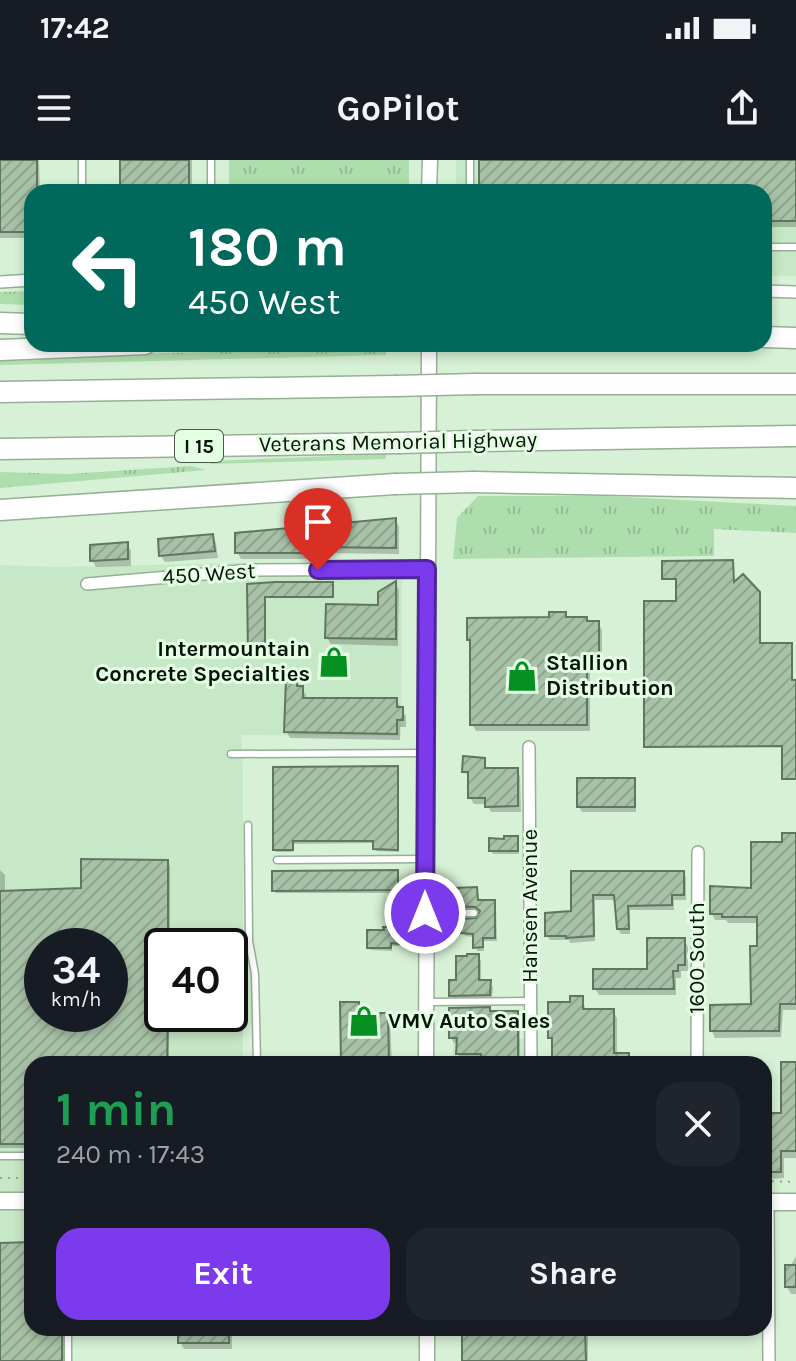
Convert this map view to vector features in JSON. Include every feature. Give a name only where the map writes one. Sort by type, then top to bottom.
[{"type":"highway","points":[[0,323],[24,324]]},
{"type":"highway","points":[[772,337],[796,338]]},
{"type":"highway","points":[[0,350],[24,349]]},
{"type":"highway","points":[[0,392],[476,384],[796,384]]},
{"type":"highway","name":"Veterans Memorial Highway","points":[[0,449],[796,436]]},
{"type":"highway","points":[[0,510],[395,484],[474,482],[796,488]]},
{"type":"main road","points":[[0,1201],[24,1201]]},
{"type":"main road","points":[[772,1202],[796,1202]]},
{"type":"street","points":[[429,184],[430,160]]},
{"type":"street","points":[[0,282],[24,280]]},
{"type":"street","points":[[772,291],[796,292]]},
{"type":"street","points":[[426,1056],[429,352]]},
{"type":"street","name":"450 West","points":[[87,584],[251,570],[427,569]]},
{"type":"street","name":"Hansen Avenue","points":[[529,747],[531,1056]]},
{"type":"street","name":"1600 South","points":[[697,1056],[698,852]]},
{"type":"street","points":[[427,1336],[427,1361]]},
{"type":"street","points":[[769,1336],[769,1361]]},
{"type":"lane","points":[[82,160],[82,184]]},
{"type":"lane","points":[[211,160],[211,184]]},
{"type":"lane","points":[[470,160],[470,184]]},
{"type":"lane","points":[[772,247],[796,247]]},
{"type":"lane","points":[[231,754],[425,753]]},
{"type":"lane","points":[[248,825],[249,941],[255,974],[257,1056]]},
{"type":"lane","points":[[277,860],[425,859]]},
{"type":"lane","points":[[425,913],[474,913]]},
{"type":"lane","points":[[426,1002],[530,1001]]},
{"type":"lane","points":[[0,1156],[24,1156]]},
{"type":"lane","points":[[68,1336],[68,1361]]},
{"type":"path","points":[[0,1178],[24,1178]]},
{"type":"path","points":[[772,1181],[796,1182]]},
{"type":"shaded area","points":[[456,160],[796,160],[796,276],[772,276],[772,184],[456,184]]},
{"type":"shaded area","points":[[240,563],[243,575],[402,576],[401,736],[241,735],[243,928],[144,928],[144,1032],[243,1032],[243,1056],[24,1056],[24,1336],[71,1336],[71,1361],[0,1361],[0,565],[57,567]]},
{"type":"shaded area","points":[[453,1038],[526,1039],[526,1056],[453,1056]]},
{"type":"green space","points":[[229,160],[409,160],[409,184],[229,184]]},
{"type":"green space","points":[[24,291],[24,305],[0,304],[0,292]]},
{"type":"green space","points":[[386,352],[386,355],[0,365],[0,356]]},
{"type":"green space","points":[[386,454],[386,459],[210,464],[209,461]]},
{"type":"green space","points":[[191,466],[206,470],[0,488],[0,472],[68,474]]},
{"type":"green space","points":[[478,496],[606,496],[796,506],[796,533],[714,529],[714,556],[453,559],[457,518]]},
{"type":"building","points":[[0,160],[37,160],[37,184],[24,184],[24,232],[0,232]]},
{"type":"building","points":[[120,160],[189,160],[189,184],[120,184]]},
{"type":"building","points":[[479,160],[796,160],[796,221],[772,221],[772,184],[479,184]]},
{"type":"building","points":[[396,518],[396,548],[316,547],[316,553],[235,553],[235,533]]},
{"type":"building","points":[[213,534],[215,551],[159,556],[158,539]]},
{"type":"building","points":[[128,542],[128,559],[90,561],[90,545]]},
{"type":"building","points":[[733,560],[734,582],[743,574],[760,592],[760,643],[792,643],[792,680],[796,680],[796,779],[782,779],[782,746],[644,747],[644,601],[676,601],[676,579],[662,579],[662,561]]},
{"type":"building","points":[[396,581],[396,639],[325,638],[326,604],[378,605],[378,592]]},
{"type":"building","points":[[333,582],[333,597],[265,597],[265,653],[248,653],[247,584]]},
{"type":"building","points":[[549,612],[566,612],[566,617],[587,617],[587,621],[599,621],[599,654],[587,654],[587,725],[470,725],[467,618],[549,617]]},
{"type":"building","points":[[286,679],[297,679],[297,686],[303,686],[303,698],[397,698],[397,707],[403,707],[403,720],[397,720],[397,734],[284,732]]},
{"type":"building","points":[[463,756],[485,758],[485,768],[518,768],[518,806],[485,807],[485,798],[468,798],[468,772],[462,772]]},
{"type":"building","points":[[398,766],[398,850],[373,849],[373,841],[293,841],[293,850],[273,850],[273,767]]},
{"type":"building","points":[[577,778],[635,778],[635,807],[577,807]]},
{"type":"building","points":[[782,833],[796,833],[796,1004],[780,1004],[779,1031],[710,1031],[710,1005],[751,1004],[750,946],[757,946],[757,917],[710,914],[710,886],[751,888],[751,842],[782,842]]},
{"type":"building","points":[[504,836],[518,836],[518,851],[489,851],[489,838],[504,839]]},
{"type":"building","points":[[81,859],[168,860],[168,928],[144,928],[144,1032],[168,1032],[167,1056],[24,1056],[24,1144],[0,1144],[0,891],[81,888]]},
{"type":"building","points":[[398,870],[398,890],[272,891],[272,871]]},
{"type":"building","points":[[571,871],[684,871],[684,895],[672,895],[672,905],[628,906],[629,929],[617,929],[614,895],[593,895],[594,936],[545,936],[545,913],[571,911]]},
{"type":"building","points":[[477,887],[478,900],[495,900],[495,938],[483,938],[483,947],[473,948],[473,934],[461,933],[461,919],[476,918],[480,911],[475,907],[454,906],[454,888]]},
{"type":"building","points":[[383,927],[399,927],[400,944],[391,943],[391,948],[367,948],[367,930],[384,930]]},
{"type":"building","points":[[647,938],[685,938],[685,965],[678,965],[678,971],[673,971],[674,989],[593,989],[593,969],[647,969]]},
{"type":"building","points":[[479,954],[479,980],[491,980],[490,995],[449,996],[449,980],[456,980],[456,956]]},
{"type":"building","points":[[570,996],[583,996],[583,1009],[614,1009],[614,1053],[629,1053],[629,1056],[552,1056],[552,1038],[548,1038],[548,1002],[570,1002]]},
{"type":"building","points":[[340,1002],[359,1002],[359,1013],[388,1013],[389,1056],[341,1056]]},
{"type":"building","points":[[490,1007],[490,1011],[518,1011],[518,1056],[456,1054],[457,1038],[449,1038],[449,1008]]},
{"type":"building","points":[[781,1062],[796,1062],[796,1151],[781,1151],[781,1172],[772,1172],[772,1113],[781,1113]]},
{"type":"building","points":[[24,1242],[24,1336],[62,1336],[62,1361],[0,1361],[0,1243]]},
{"type":"building","points":[[785,1265],[796,1265],[796,1287],[785,1287]]},
{"type":"building","points":[[178,1336],[229,1336],[229,1343],[178,1343]]},
{"type":"building","points":[[462,1336],[585,1336],[586,1361],[462,1361]]},
{"type":"place","name":"Intermountain Concrete Specialties","points":[[334,662]]},
{"type":"place","name":"Stallion Distribution","points":[[522,676]]},
{"type":"place","name":"VMV Auto Sales","points":[[364,1021]]},
{"type":"route","points":[[318,570],[427,569],[425,913]]}]
